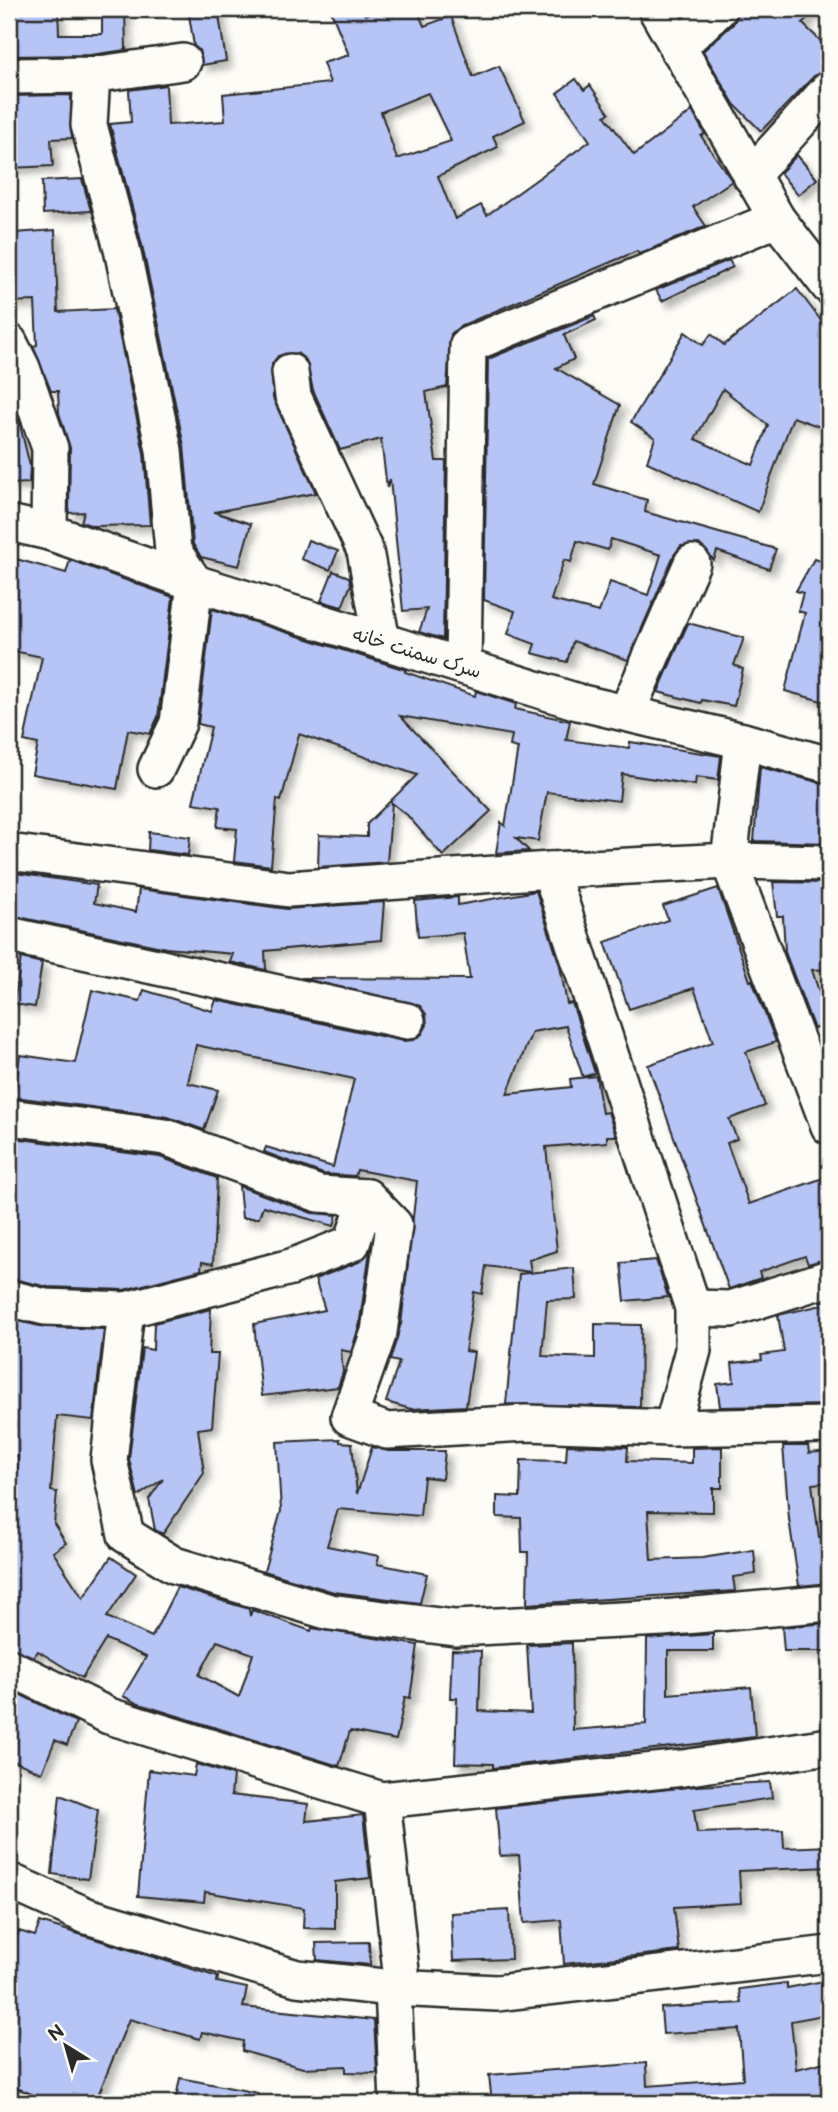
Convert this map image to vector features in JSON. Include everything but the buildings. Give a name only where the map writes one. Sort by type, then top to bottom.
[{"type":"street","points":[[656,9],[777,219],[829,286]]},
{"type":"street","points":[[677,48],[719,9]]},
{"type":"street","points":[[9,76],[92,75],[183,62]]},
{"type":"street","points":[[92,75],[89,125],[122,249],[164,450],[173,551],[195,583],[178,723],[156,769]]},
{"type":"street","points":[[751,176],[829,89]]},
{"type":"street","points":[[463,666],[468,345],[777,219]]},
{"type":"street","points":[[9,342],[22,368],[50,447],[48,532]]},
{"type":"street","points":[[290,372],[293,396],[365,551],[382,641]]},
{"type":"street","name":"سرک سمنت خانه","points":[[9,523],[48,532],[195,583],[578,702],[743,741],[829,765]]},
{"type":"street","points":[[627,712],[692,563]]},
{"type":"street","points":[[743,741],[729,861],[829,1126]]},
{"type":"street","points":[[9,852],[289,889],[550,870],[729,861],[829,863]]},
{"type":"street","points":[[550,870],[693,1308],[693,1350],[672,1428]]},
{"type":"street","points":[[9,935],[407,1021]]},
{"type":"street","points":[[9,1117],[165,1137],[319,1195],[368,1197],[394,1225],[379,1332],[349,1418],[387,1431],[526,1423],[672,1428],[829,1425]]},
{"type":"street","points":[[9,1298],[45,1307],[126,1310],[291,1267],[352,1243],[368,1197]]},
{"type":"street","points":[[693,1308],[731,1309],[829,1278]]},
{"type":"street","points":[[126,1310],[109,1460],[126,1535],[174,1565],[330,1612],[455,1628],[663,1618],[829,1603]]},
{"type":"street","points":[[9,1667],[109,1716],[382,1800],[683,1768],[829,1746]]},
{"type":"street","points":[[382,1800],[398,1989],[398,2103]]},
{"type":"street","points":[[9,1881],[87,1916],[297,1978],[398,1989],[497,1993],[829,1954]]}]
